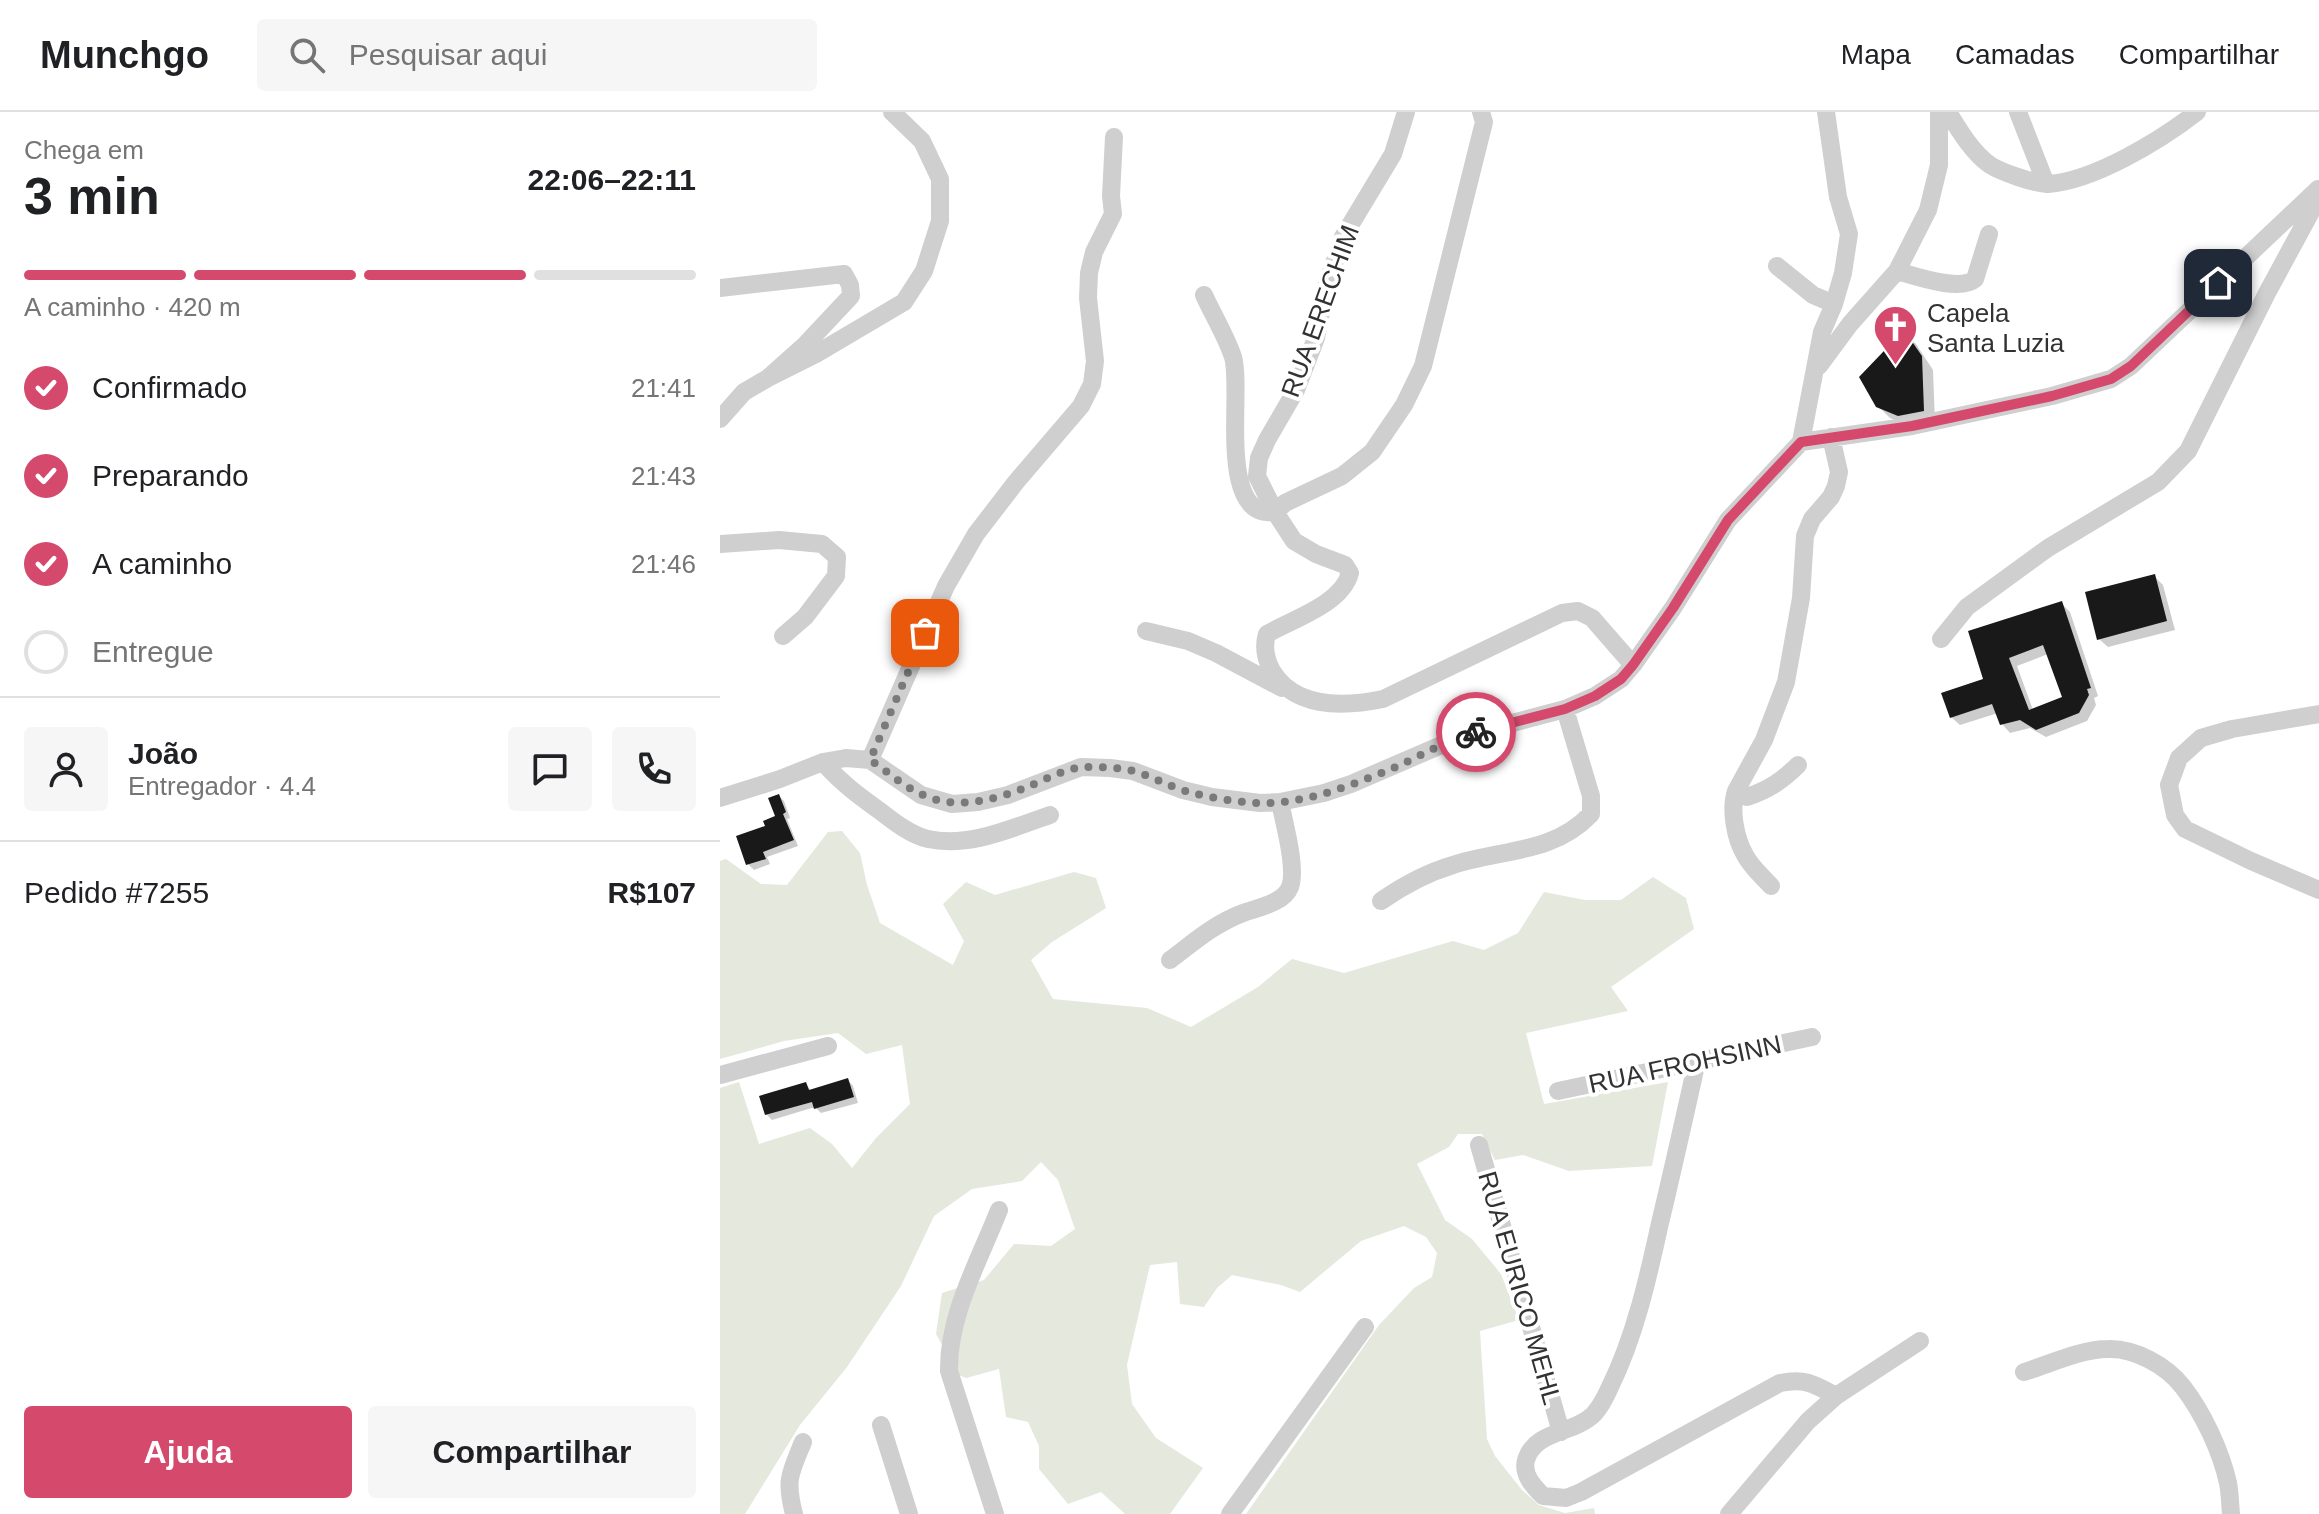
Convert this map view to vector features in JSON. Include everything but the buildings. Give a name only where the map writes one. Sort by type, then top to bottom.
[{"type":"street","points":[[720,419],[744,392],[904,302],[924,271],[940,221],[940,179],[922,141],[892,112]]},
{"type":"street","name":"RUA ERECHIM","points":[[1275,512],[1257,476],[1259,458],[1296,390],[1316,338],[1326,287],[1343,237],[1393,154],[1406,112]]},
{"type":"street","points":[[1204,295],[1233,357],[1237,390],[1238,477],[1244,495],[1253,508],[1264,513],[1275,512],[1285,503],[1342,476],[1372,452],[1404,405],[1423,366],[1432,320],[1484,122],[1481,112]]},
{"type":"street","points":[[720,798],[823,762],[846,758],[870,760],[921,795],[952,804],[1008,795],[1081,767],[1133,771],[1183,790],[1212,797],[1260,803],[1280,802],[1351,784],[1460,737],[1565,709],[1595,696],[1621,679],[1633,665],[1728,520],[1801,442],[1822,332],[1843,273],[1849,234],[1838,197],[1826,112]]},
{"type":"street","points":[[1815,371],[1850,324],[1897,271],[1928,210],[1939,165],[1939,112]]},
{"type":"street","points":[[1948,112],[1966,141],[1990,165],[2046,184],[2080,178],[2106,167],[2197,112]]},
{"type":"street","points":[[2018,112],[2046,184]]},
{"type":"street","points":[[870,760],[946,586],[976,534],[1081,406],[1092,384],[1095,361],[1088,298],[1089,273],[1094,252],[1113,214],[1114,137]]},
{"type":"street","points":[[1801,442],[1912,426],[2065,393],[2111,379],[2131,366],[2319,188]]},
{"type":"street","points":[[1941,639],[1967,607],[2048,548],[2158,482],[2188,451],[2319,197]]},
{"type":"street","points":[[1897,271],[1964,285],[1970,283],[1975,279],[1989,234]]},
{"type":"street","points":[[1777,266],[1813,295],[1834,304]]},
{"type":"street","points":[[720,288],[844,274],[850,285],[851,296],[805,345],[768,378]]},
{"type":"street","points":[[1771,886],[1746,857],[1738,839],[1733,799],[1764,740],[1786,682],[1801,598],[1805,536],[1812,519],[1831,497],[1839,472],[1831,437]]},
{"type":"street","points":[[1275,512],[1294,541],[1345,565],[1350,573],[1348,582],[1318,608],[1267,634],[1264,645],[1267,662],[1291,693]]},
{"type":"street","points":[[720,544],[779,540],[822,544],[837,557],[836,576],[805,617],[783,636]]},
{"type":"street","points":[[1146,631],[1188,641],[1291,693],[1307,700],[1329,703],[1360,704],[1383,699],[1562,613],[1578,611],[1592,618],[1633,665]]},
{"type":"street","points":[[1381,901],[1407,883],[1456,864],[1524,849],[1564,836],[1591,814],[1591,796],[1565,709]]},
{"type":"street","points":[[2319,714],[2232,729],[2201,738],[2179,758],[2169,785],[2175,815],[2185,829],[2319,890]]},
{"type":"street","points":[[823,762],[842,784],[870,805],[900,826],[927,839],[960,841],[997,834],[1050,815]]},
{"type":"street","points":[[1736,791],[1747,797],[1767,790],[1798,765]]},
{"type":"street","points":[[720,784],[750,787]]},
{"type":"street","points":[[1170,960],[1224,920],[1275,901],[1287,893],[1292,883],[1290,852],[1280,802]]},
{"type":"street","name":"RUA FROHSINN","points":[[1558,1091],[1812,1037]]},
{"type":"street","points":[[720,1075],[828,1046]]},
{"type":"street","points":[[1697,1061],[1650,1270],[1614,1379],[1594,1415],[1540,1440],[1529,1449],[1524,1466],[1531,1483],[1543,1496],[1566,1498],[1581,1492],[1780,1383],[1796,1379],[1810,1382],[1836,1396]]},
{"type":"street","name":"RUA EURICO MEHL","points":[[1479,1145],[1561,1432]]},
{"type":"street","points":[[995,1514],[949,1371],[949,1352],[957,1315],[999,1210]]},
{"type":"street","points":[[1230,1514],[1365,1327]]},
{"type":"street","points":[[1729,1514],[1808,1421],[1836,1396],[1920,1341]]},
{"type":"street","points":[[2024,1372],[2107,1349],[2134,1352],[2159,1366],[2182,1386],[2203,1420],[2228,1483],[2231,1514]]},
{"type":"street","points":[[881,1425],[909,1514]]},
{"type":"street","points":[[794,1514],[788,1479],[803,1442]]},
{"type":"shaded area","points":[[842,831],[860,853],[880,923],[953,965],[964,941],[943,904],[966,882],[995,895],[1074,872],[1096,878],[1106,908],[1052,942],[1031,960],[1053,999],[1147,1008],[1191,1027],[1258,987],[1292,959],[1344,973],[1453,941],[1484,950],[1518,933],[1544,892],[1585,900],[1621,900],[1653,877],[1686,898],[1694,929],[1611,987],[1628,1011],[1526,1033],[1544,1104],[1668,1082],[1652,1166],[1569,1171],[1523,1155],[1495,1160],[1482,1134],[1458,1134],[1449,1147],[1417,1164],[1445,1220],[1472,1239],[1501,1274],[1519,1320],[1480,1331],[1487,1439],[1495,1456],[1522,1490],[1539,1505],[1565,1513],[1594,1508],[1595,1514],[1246,1514],[1379,1325],[1414,1288],[1432,1277],[1437,1253],[1426,1237],[1404,1226],[1361,1241],[1300,1292],[1232,1275],[1217,1288],[1204,1307],[1180,1304],[1177,1262],[1150,1265],[1127,1365],[1132,1404],[1156,1438],[1203,1468],[1170,1514],[1125,1514],[1101,1492],[1068,1504],[1039,1469],[1039,1446],[1028,1422],[1006,1417],[999,1369],[966,1378],[959,1375],[936,1334],[942,1293],[984,1280],[1014,1244],[1051,1246],[1075,1229],[1058,1180],[1041,1162],[1022,1181],[972,1189],[934,1216],[901,1286],[847,1367],[800,1425],[745,1514],[720,1514],[720,1088],[739,1082],[759,1144],[810,1128],[832,1144],[852,1168],[910,1104],[902,1045],[866,1054],[838,1033],[784,1041],[720,1059],[720,861],[726,859],[761,884],[787,885],[828,832]]},
{"type":"way so far","points":[[925,633],[870,760],[921,795],[952,804],[1008,795],[1081,767],[1133,771],[1183,790],[1212,797],[1260,803],[1280,802],[1351,784],[1476,732]]},
{"type":"place","name":"Capela Santa Luzia","points":[[1896,367]]},
{"type":"route","points":[[1476,732],[1565,709],[1595,696],[1621,679],[1673,608],[1728,520],[1801,442],[1912,426],[2052,396],[2111,379],[2131,366],[2218,283]]}]
